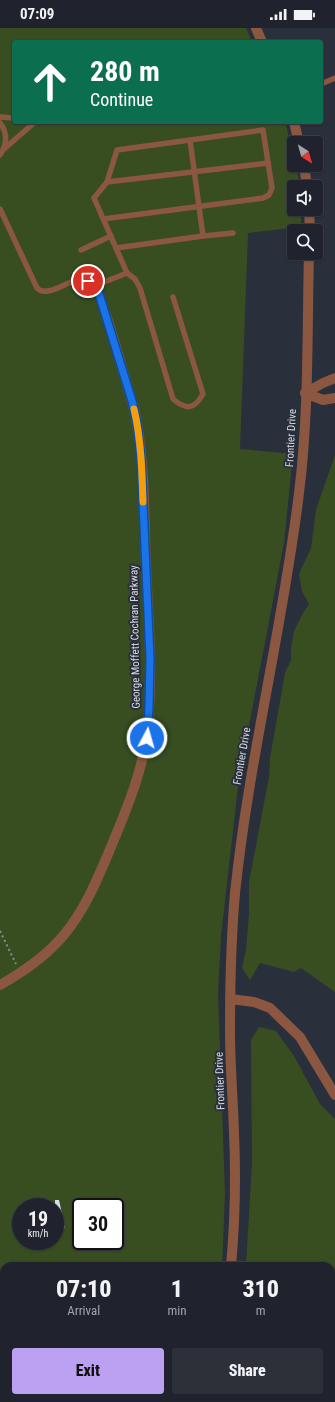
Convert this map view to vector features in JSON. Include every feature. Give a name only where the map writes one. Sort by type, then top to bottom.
[{"type":"street","points":[[256,28],[261,40]]},
{"type":"street","points":[[295,124],[298,136]]},
{"type":"street","name":"Frontier Drive","points":[[232,1262],[235,1161],[230,1040],[232,940],[248,788],[292,542],[303,448],[309,260]]},
{"type":"street","name":"George Moffett Cochran Parkway","points":[[0,985],[37,960],[57,942],[69,928],[88,898],[125,813],[141,768],[147,738],[150,658],[141,459],[137,423],[106,315]]},
{"type":"street","points":[[305,394],[323,383],[335,378]]},
{"type":"street","points":[[305,394],[323,400],[335,398]]},
{"type":"street","points":[[230,999],[254,1002],[270,1008],[300,1037],[335,1095]]},
{"type":"lane","points":[[323,83],[335,78]]},
{"type":"lane","points":[[0,117],[12,118]]},
{"type":"lane","points":[[0,124],[5,133],[6,142],[4,149]]},
{"type":"lane","points":[[0,155],[4,149],[33,124]]},
{"type":"lane","points":[[103,219],[263,198],[269,195],[272,188],[263,130],[117,150],[107,182],[94,198],[103,219],[111,236],[127,273],[134,279],[140,288],[173,399],[180,405],[190,407],[198,404],[203,394],[173,298]]},
{"type":"lane","points":[[190,140],[203,236]]},
{"type":"lane","points":[[107,182],[194,173],[268,163]]},
{"type":"lane","points":[[0,209],[37,288],[40,291],[46,292],[78,280],[96,284],[127,273]]},
{"type":"lane","points":[[116,248],[233,233]]},
{"type":"lane","points":[[81,250],[111,236]]},
{"type":"lane","points":[[96,284],[106,315]]},
{"type":"path","points":[[0,931],[21,972]]},
{"type":"green space","points":[[0,28],[246,28],[251,40],[12,40],[12,124],[286,124],[289,136],[287,136],[287,172],[297,172],[298,180],[287,180],[287,216],[301,216],[301,224],[287,224],[287,229],[248,233],[240,449],[293,454],[284,543],[239,778],[221,936],[218,993],[225,1193],[222,1262],[0,1262]]},
{"type":"green space","points":[[335,455],[335,992],[301,968],[294,972],[260,963],[250,980],[242,968],[246,950],[249,914],[249,882],[269,777],[270,758],[285,673],[291,660],[294,631],[309,604],[302,591],[299,574],[311,548],[316,510]]},
{"type":"green space","points":[[259,1027],[276,1031],[294,1056],[320,1104],[335,1119],[335,1262],[246,1262],[252,1163],[251,1040]]},
{"type":"slow traffic","points":[[134,409],[141,459],[143,502]]},
{"type":"route","points":[[88,281],[96,284],[132,401],[137,423],[141,459],[150,658],[147,738]]}]
